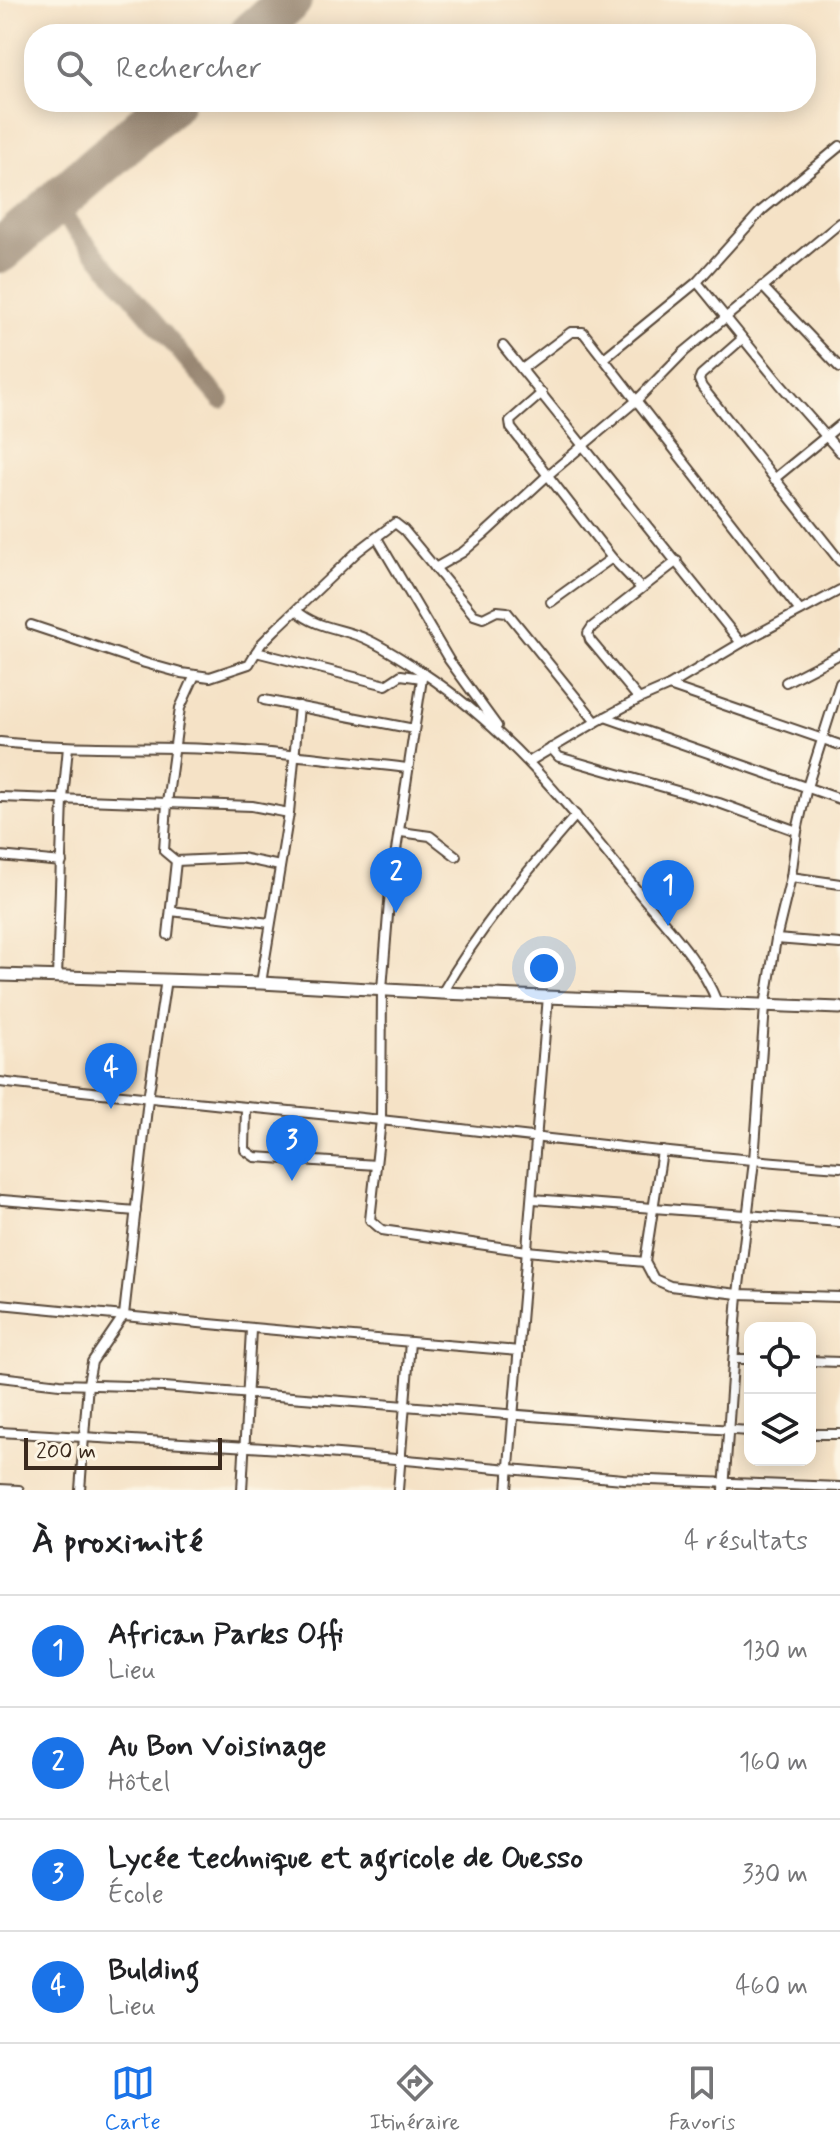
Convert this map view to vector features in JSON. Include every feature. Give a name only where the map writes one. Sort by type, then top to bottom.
[{"type":"highway","points":[[0,975],[166,979],[840,1008]]},
{"type":"street","points":[[604,358],[697,282],[755,218],[840,146]]},
{"type":"street","points":[[435,568],[473,543],[636,401],[684,352],[840,223]]},
{"type":"street","points":[[697,282],[840,452]]},
{"type":"street","points":[[762,286],[840,368]]},
{"type":"street","points":[[522,369],[575,330],[583,332],[800,611]]},
{"type":"street","points":[[742,339],[699,380],[730,426],[840,561]]},
{"type":"street","points":[[503,346],[741,643]]},
{"type":"street","points":[[542,393],[509,423],[612,558],[641,588]]},
{"type":"street","points":[[774,479],[840,425]]},
{"type":"street","points":[[31,625],[145,663],[210,677],[244,667],[276,629],[357,552],[397,524],[474,615],[483,618],[497,611],[507,612],[596,722]]},
{"type":"street","points":[[377,538],[449,660],[505,737]]},
{"type":"street","points":[[551,602],[612,558]]},
{"type":"street","points":[[639,699],[590,640],[588,633],[677,561]]},
{"type":"street","points":[[530,761],[605,717],[669,686],[741,643],[840,591]]},
{"type":"street","points":[[297,611],[317,625],[362,637],[423,675],[505,737],[576,815],[706,977],[717,1002]]},
{"type":"street","points":[[256,652],[386,685],[401,675],[423,675]]},
{"type":"street","points":[[786,682],[840,654]]},
{"type":"street","points":[[195,675],[180,708],[164,851],[176,861],[241,858],[280,866]]},
{"type":"street","points":[[423,675],[390,890],[382,989],[381,1120],[370,1220],[382,1230],[527,1251],[645,1262]]},
{"type":"street","points":[[724,1486],[765,1006],[807,787],[840,683]]},
{"type":"street","points":[[669,686],[840,745]]},
{"type":"street","points":[[264,700],[414,729]]},
{"type":"street","points":[[261,983],[289,813],[299,706]]},
{"type":"street","points":[[605,717],[840,799]]},
{"type":"street","points":[[0,742],[296,755],[407,768]]},
{"type":"street","points":[[57,978],[63,799],[68,747]]},
{"type":"street","points":[[551,748],[559,757],[719,803],[797,831]]},
{"type":"street","points":[[0,797],[259,806],[289,813]]},
{"type":"street","points":[[442,993],[472,945],[524,876],[576,815]]},
{"type":"street","points":[[401,832],[430,836],[456,856]]},
{"type":"street","points":[[0,856],[62,862]]},
{"type":"street","points":[[168,935],[176,861]]},
{"type":"street","points":[[791,877],[840,884]]},
{"type":"street","points":[[171,911],[270,923]]},
{"type":"street","points":[[776,939],[840,944]]},
{"type":"street","points":[[80,1490],[88,1383],[95,1356],[124,1315],[148,1099],[166,979]]},
{"type":"street","points":[[507,1490],[548,996]]},
{"type":"street","points":[[0,1082],[381,1120],[535,1139],[840,1167]]},
{"type":"street","points":[[246,1108],[245,1150],[255,1157],[376,1165]]},
{"type":"street","points":[[662,1151],[645,1262],[654,1279],[661,1284],[738,1294],[840,1297]]},
{"type":"street","points":[[533,1199],[840,1222]]},
{"type":"street","points":[[2,1200],[136,1211]]},
{"type":"street","points":[[0,1304],[251,1330],[519,1351]]},
{"type":"street","points":[[242,1490],[251,1330]]},
{"type":"street","points":[[398,1490],[410,1342]]},
{"type":"street","points":[[734,1359],[744,1359]]},
{"type":"street","points":[[816,1361],[840,1362]]},
{"type":"street","points":[[0,1377],[60,1384],[88,1383],[744,1430]]},
{"type":"street","points":[[0,1432],[245,1447],[724,1486],[840,1487]]},
{"type":"street","points":[[816,1434],[840,1434]]},
{"type":"street","points":[[0,1489],[19,1490]]},
{"type":"taxiway","points":[[54,205],[221,400]]},
{"type":"runway","points":[[262,24],[290,0]]},
{"type":"runway","points":[[0,251],[160,112]]},
{"type":"place","name":"Au Bon Voisinage","points":[[396,913]]},
{"type":"place","name":"African Parks Offi","points":[[668,926]]},
{"type":"place","name":"Bulding","points":[[111,1109]]},
{"type":"place","name":"Lycée technique et agricole de Ouesso","points":[[292,1181]]}]
